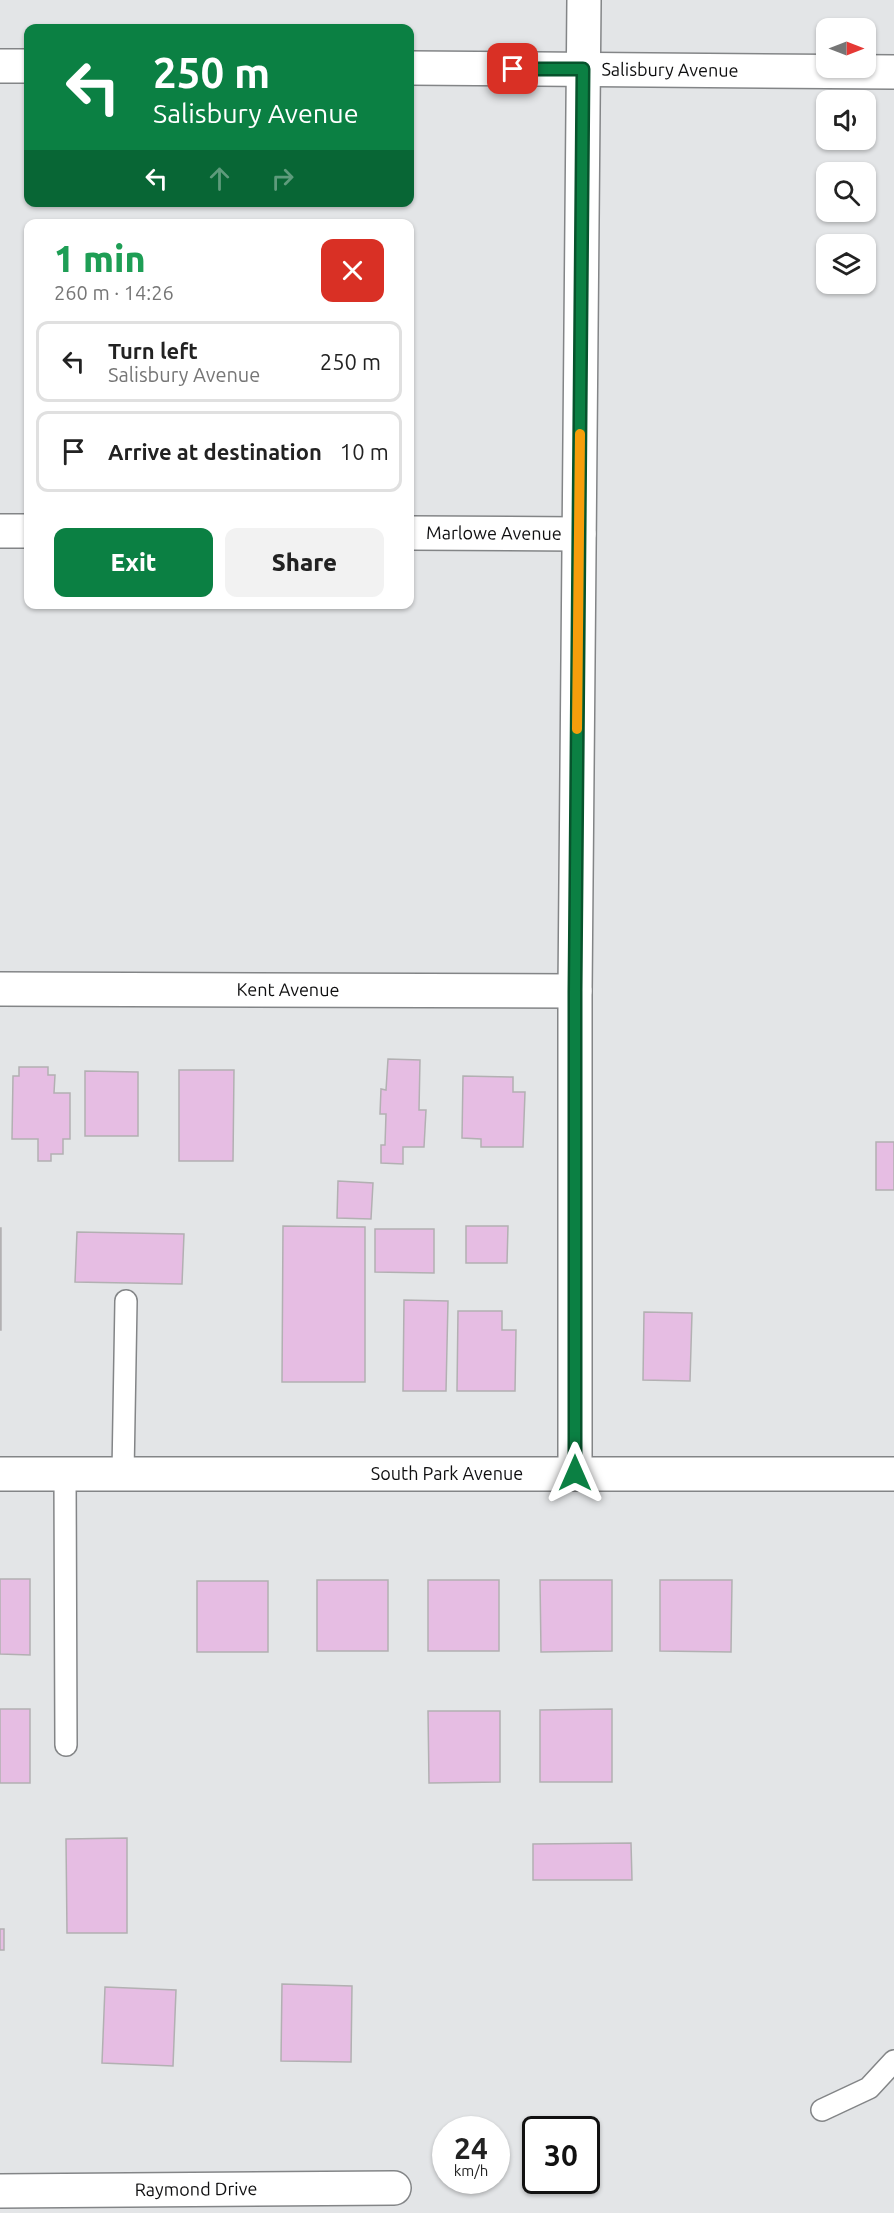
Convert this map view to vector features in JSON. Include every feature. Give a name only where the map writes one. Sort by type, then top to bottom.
[{"type":"street","points":[[575,1473],[575,991],[584,0]]},
{"type":"street","points":[[0,66],[24,66]]},
{"type":"street","name":"Salisbury Avenue","points":[[414,68],[894,72]]},
{"type":"street","points":[[0,531],[24,531]]},
{"type":"street","name":"Marlowe Avenue","points":[[414,533],[579,534]]},
{"type":"street","name":"Kent Avenue","points":[[0,989],[575,991]]},
{"type":"street","name":"South Park Avenue","points":[[0,1474],[894,1474]]},
{"type":"street","name":"Raymond Drive","points":[[0,2191],[51,2202],[394,2188]]},
{"type":"lane","points":[[123,1473],[126,1301]]},
{"type":"lane","points":[[65,1473],[66,1745]]},
{"type":"lane","points":[[822,2110],[869,2088],[894,2061]]},
{"type":"building","points":[[388,1059],[420,1060],[419,1110],[426,1110],[424,1147],[403,1147],[403,1164],[381,1163],[381,1145],[385,1145],[386,1114],[380,1114],[381,1089],[386,1090]]},
{"type":"building","points":[[19,1067],[48,1067],[48,1075],[55,1075],[54,1093],[70,1093],[70,1139],[63,1139],[63,1154],[51,1154],[51,1161],[38,1161],[38,1139],[12,1139],[13,1076],[19,1076]]},
{"type":"building","points":[[179,1070],[234,1070],[233,1161],[179,1161]]},
{"type":"building","points":[[85,1071],[138,1072],[138,1136],[85,1136]]},
{"type":"building","points":[[463,1076],[513,1077],[513,1092],[525,1092],[523,1147],[481,1147],[481,1139],[462,1138]]},
{"type":"building","points":[[876,1142],[894,1142],[894,1190],[876,1190]]},
{"type":"building","points":[[338,1181],[373,1183],[371,1219],[337,1218]]},
{"type":"building","points":[[283,1226],[365,1227],[365,1382],[282,1382]]},
{"type":"building","points":[[466,1226],[508,1226],[507,1263],[466,1263]]},
{"type":"building","points":[[1,1228],[1,1330],[0,1330]]},
{"type":"building","points":[[375,1229],[434,1229],[434,1273],[375,1272]]},
{"type":"building","points":[[77,1232],[184,1234],[182,1284],[75,1282]]},
{"type":"building","points":[[404,1300],[448,1301],[446,1391],[403,1391]]},
{"type":"building","points":[[458,1311],[502,1311],[502,1330],[516,1330],[515,1391],[457,1391]]},
{"type":"building","points":[[644,1312],[692,1313],[690,1381],[643,1380]]},
{"type":"building","points":[[0,1579],[30,1579],[30,1655],[0,1654]]},
{"type":"building","points":[[317,1580],[388,1580],[388,1651],[317,1651]]},
{"type":"building","points":[[428,1580],[499,1580],[499,1651],[428,1651]]},
{"type":"building","points":[[540,1580],[612,1580],[612,1651],[541,1652]]},
{"type":"building","points":[[660,1580],[732,1580],[731,1652],[660,1651]]},
{"type":"building","points":[[197,1581],[268,1581],[268,1652],[197,1652]]},
{"type":"building","points":[[0,1709],[30,1709],[30,1783],[0,1783]]},
{"type":"building","points":[[612,1709],[612,1782],[540,1782],[540,1710]]},
{"type":"building","points":[[428,1711],[500,1711],[500,1782],[429,1783]]},
{"type":"building","points":[[127,1838],[127,1933],[67,1933],[66,1839]]},
{"type":"building","points":[[631,1843],[632,1880],[533,1880],[533,1844]]},
{"type":"building","points":[[0,1929],[4,1929],[4,1950],[0,1950]]},
{"type":"building","points":[[282,1984],[352,1986],[351,2062],[281,2061]]},
{"type":"building","points":[[105,1987],[176,1990],[173,2066],[102,2063]]},
{"type":"slow traffic","points":[[577,729],[580,434]]},
{"type":"route","points":[[513,69],[583,69],[575,991],[575,1473]]}]
